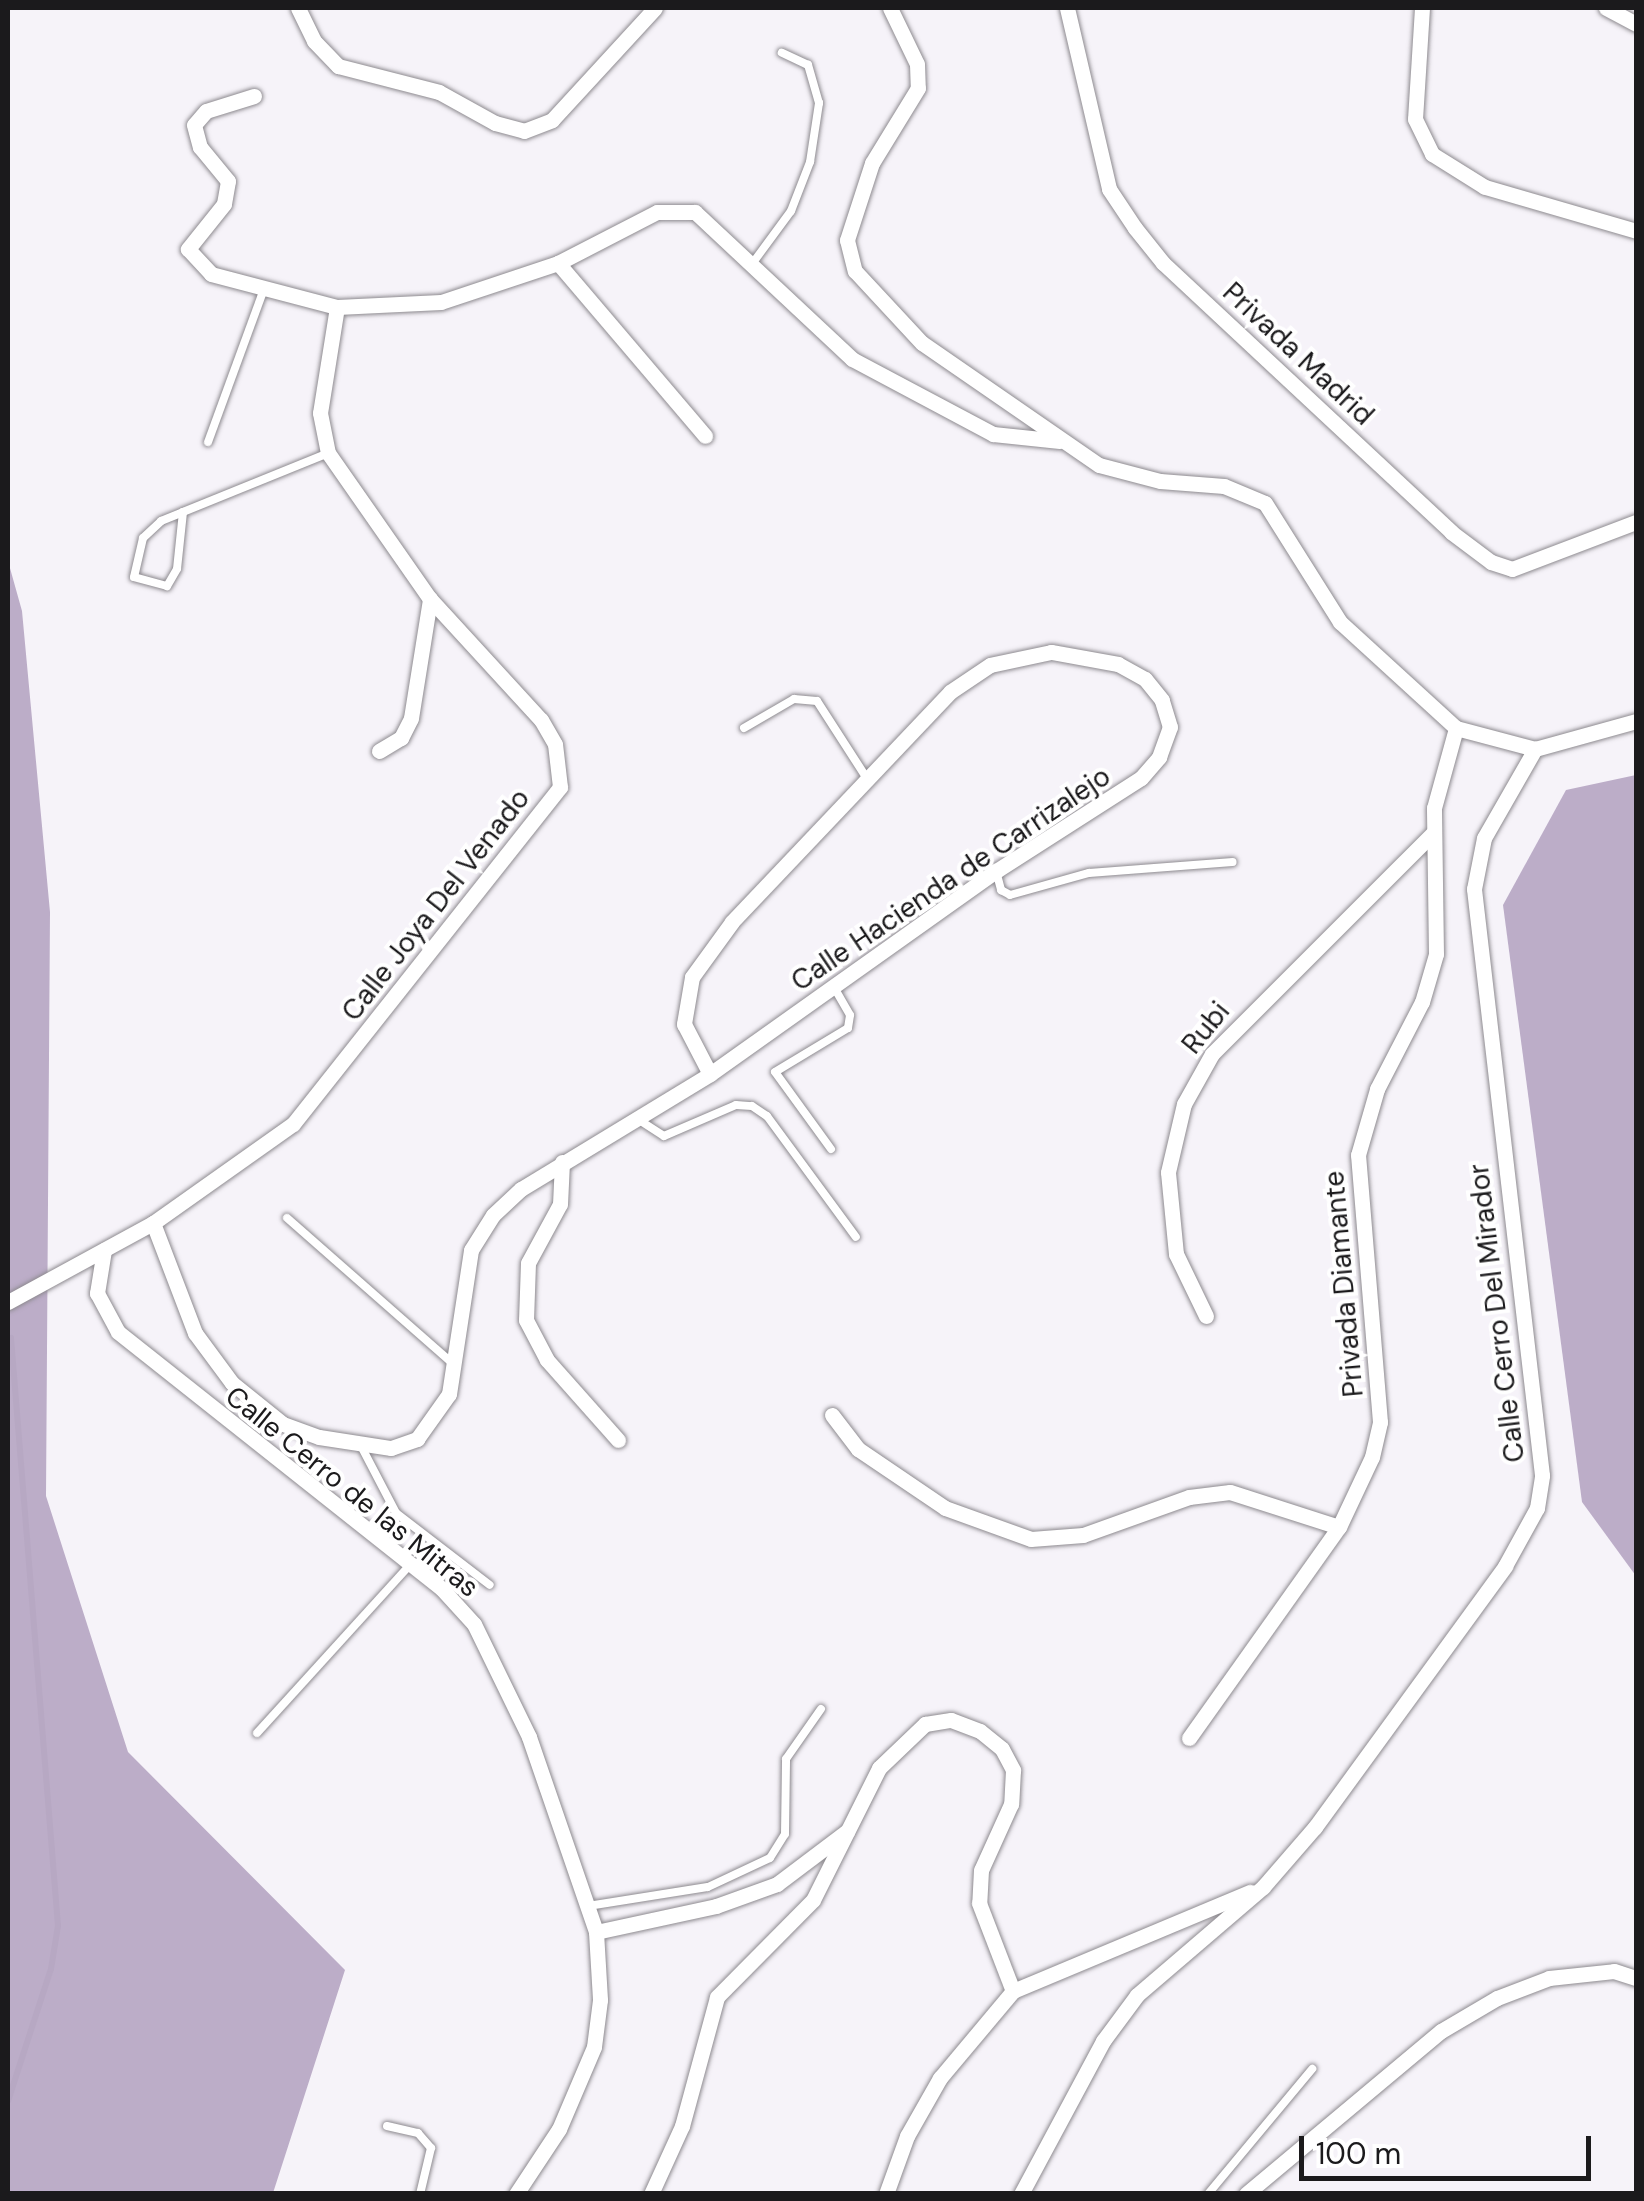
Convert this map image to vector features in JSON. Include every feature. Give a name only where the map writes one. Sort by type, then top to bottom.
[{"type":"street","points":[[298,8],[314,41],[338,66],[440,92],[495,124],[524,130],[552,120],[655,8]]},
{"type":"street","points":[[890,8],[917,64],[918,88],[857,198],[847,240],[855,272],[922,343],[1099,466],[1160,481],[1224,486],[1264,503],[1340,622],[1456,728],[1535,749],[1636,721]]},
{"type":"street","name":"Privada Madrid","points":[[1067,8],[1109,189],[1135,228],[1164,263],[1450,532],[1491,562],[1512,569],[1636,522]]},
{"type":"street","points":[[1422,8],[1415,118],[1432,154],[1485,187],[1636,231]]},
{"type":"street","points":[[1606,8],[1636,24]]},
{"type":"street","points":[[254,96],[206,111],[194,125],[200,147],[228,182],[224,204],[188,249],[211,274],[337,307],[441,302],[558,263],[674,210],[695,212],[852,359],[919,399],[993,434],[1060,441]]},
{"type":"street","points":[[558,263],[570,286],[704,436]]},
{"type":"street","name":"Calle Joya Del Venado","points":[[153,1223],[306,1110],[560,787],[555,744],[541,720],[430,600],[328,453],[320,413],[337,307]]},
{"type":"street","points":[[379,752],[400,738],[411,718],[430,600]]},
{"type":"street","name":"Calle Hacienda de Carrizalejo","points":[[153,1223],[209,1359],[283,1424],[391,1448],[417,1439],[436,1419],[455,1366],[471,1250],[493,1215],[562,1162],[710,1074],[996,871],[1114,800],[1160,757],[1170,728],[1162,700],[1145,679],[1118,664],[1077,654],[990,664],[950,692],[732,922],[692,977],[684,1024],[710,1074]]},
{"type":"street","name":"Privada Diamante","points":[[1189,1738],[1339,1527],[1362,1487],[1380,1422],[1358,1155],[1376,1089],[1422,1002],[1436,954],[1432,834],[1456,728]]},
{"type":"street","name":"Calle Cerro Del Mirador","points":[[1013,1991],[1263,1887],[1315,1827],[1505,1566],[1537,1508],[1542,1475],[1474,890],[1494,815],[1535,749]]},
{"type":"street","name":"Rubi","points":[[1206,1316],[1174,1238],[1168,1172],[1184,1104],[1212,1054],[1237,1026],[1432,834]]},
{"type":"street","points":[[562,1162],[560,1204],[528,1263],[526,1320],[546,1360],[618,1440]]},
{"type":"street","points":[[8,1302],[153,1223]]},
{"type":"street","name":"Calle Cerro de las Mitras","points":[[104,1250],[97,1293],[118,1332],[410,1565],[474,1624],[529,1737],[596,1932],[594,2047],[560,2128],[516,2194]]},
{"type":"street","points":[[832,1415],[858,1449],[944,1508],[1032,1539],[1082,1535],[1189,1496],[1230,1492],[1339,1527]]},
{"type":"street","points":[[652,2194],[682,2126],[716,1997],[813,1900],[879,1768],[924,1724],[951,1720],[1002,1749],[1013,1770],[1011,1804],[980,1870],[979,1903],[1013,1991],[940,2078],[907,2136],[886,2194]]},
{"type":"street","points":[[596,1932],[716,1906],[777,1884],[854,1824]]},
{"type":"street","points":[[1021,2194],[1103,2041],[1137,1996],[1263,1887]]},
{"type":"street","points":[[1246,2194],[1441,2031],[1497,1998],[1548,1978],[1614,1971],[1636,1978]]},
{"type":"lane","points":[[752,264],[792,211],[810,162],[819,103],[808,65],[782,53]]},
{"type":"lane","points":[[208,442],[264,289]]},
{"type":"lane","points":[[184,512],[177,570],[167,586],[134,577],[144,538],[184,512],[328,453]]},
{"type":"lane","points":[[744,728],[794,699],[817,701],[868,780]]},
{"type":"lane","points":[[996,871],[1001,890],[1010,895],[1089,873],[1233,862]]},
{"type":"lane","points":[[831,1149],[775,1072],[848,1028],[850,1016],[834,987]]},
{"type":"lane","points":[[636,1118],[664,1136],[736,1105],[752,1106],[766,1116],[856,1238]]},
{"type":"lane","points":[[286,1218],[455,1366]]},
{"type":"lane","points":[[360,1444],[396,1513],[490,1585]]},
{"type":"lane","points":[[257,1733],[410,1565]]},
{"type":"lane","points":[[588,1906],[708,1887],[770,1858],[785,1834],[786,1760],[821,1709]]},
{"type":"lane","points":[[1208,2194],[1312,2069]]},
{"type":"lane","points":[[387,2126],[418,2133],[431,2148],[420,2194]]},
{"type":"shaded area","points":[[8,561],[22,611],[50,912],[46,1496],[128,1752],[345,1970],[273,2193],[8,2193]]},
{"type":"shaded area","points":[[1636,775],[1636,1576],[1582,1502],[1503,905],[1566,790]]},
{"type":"waterway","points":[[8,2101],[51,1969],[58,1926],[11,1338]]}]
